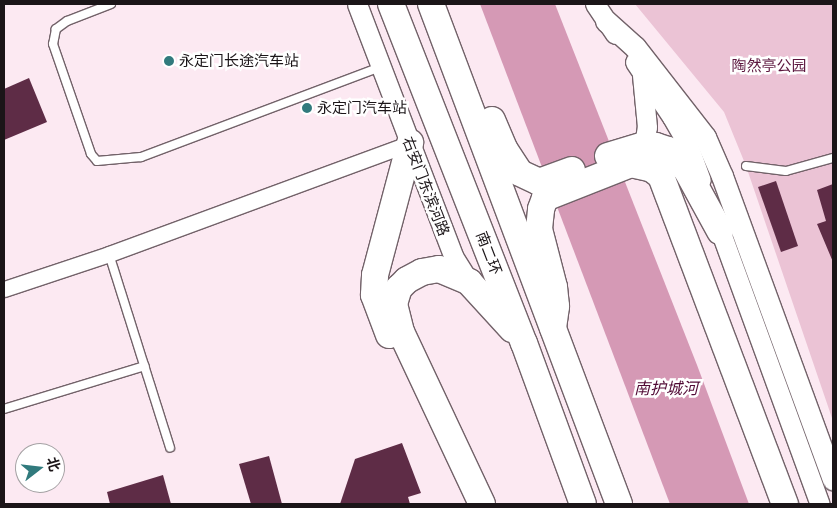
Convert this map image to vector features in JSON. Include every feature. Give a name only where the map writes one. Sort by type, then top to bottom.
[{"type":"highway","name":"南二环","points":[[391,4],[524,343],[584,504]]},
{"type":"highway","points":[[431,4],[619,504]]},
{"type":"highway","points":[[451,56],[479,89],[505,150],[520,173],[542,190]]},
{"type":"highway","points":[[410,143],[375,275],[374,296],[382,322],[471,504]]},
{"type":"highway","points":[[542,190],[656,146],[677,158],[720,231]]},
{"type":"highway","points":[[634,153],[661,176],[785,504]]},
{"type":"highway","points":[[542,190],[539,229],[554,287],[556,306],[553,328]]},
{"type":"highway","points":[[482,504],[401,332],[394,304],[400,288],[407,280],[422,272],[439,269],[469,282],[524,343]]},
{"type":"main road","points":[[606,21],[635,47],[705,137],[722,176],[833,480]]},
{"type":"street","name":"右安门东滨河路","points":[[356,4],[453,256],[469,282]]},
{"type":"street","points":[[595,4],[642,72],[688,145],[820,504]]},
{"type":"street","points":[[634,153],[647,127],[642,72]]},
{"type":"street","points":[[4,289],[109,254],[410,143]]},
{"type":"lane","points":[[111,4],[66,21],[56,29],[53,44],[91,154],[97,161],[141,157],[381,67]]},
{"type":"lane","points":[[746,166],[786,171],[833,158]]},
{"type":"lane","points":[[109,254],[170,448]]},
{"type":"lane","points":[[4,409],[145,366]]},
{"type":"green space","name":"陶然亭公园","points":[[635,4],[833,4],[833,421],[746,166],[724,112]]},
{"type":"water","name":"南护城河","points":[[480,4],[555,4],[697,365],[749,504],[670,504]]},
{"type":"building","points":[[29,78],[47,122],[4,140],[4,89]]},
{"type":"building","points":[[776,181],[798,246],[781,252],[758,187]]},
{"type":"building","points":[[833,184],[833,262],[817,224],[826,221],[817,190]]},
{"type":"building","points":[[402,443],[421,493],[408,497],[410,504],[340,504],[355,459]]},
{"type":"building","points":[[269,456],[282,504],[251,504],[239,464]]},
{"type":"building","points":[[163,475],[171,504],[110,504],[107,492]]},
{"type":"place","name":"永定门长途汽车站","points":[[169,61]]},
{"type":"place","name":"永定门汽车站","points":[[307,108]]}]
